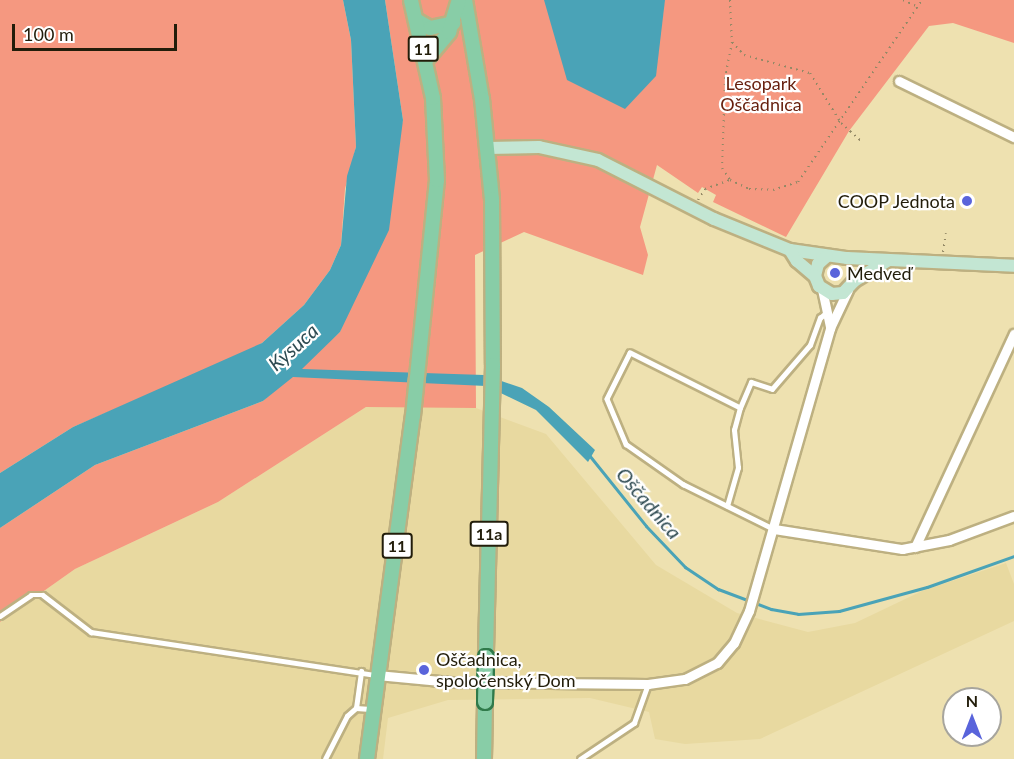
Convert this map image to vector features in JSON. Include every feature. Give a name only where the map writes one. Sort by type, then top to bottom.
[{"type":"main road","name":"11","points":[[367,759],[422,343],[437,180],[434,109],[411,0]]},
{"type":"main road","points":[[425,61],[453,23],[459,0]]},
{"type":"main road","name":"11a","points":[[465,0],[488,148],[493,365],[484,759]]},
{"type":"main road","points":[[416,20],[430,28],[453,23]]},
{"type":"street","points":[[899,81],[1014,137]]},
{"type":"street","points":[[488,148],[539,147],[598,160],[714,219],[790,250],[847,258],[1014,266]]},
{"type":"street","points":[[790,250],[796,261],[815,276],[822,290],[830,328]]},
{"type":"street","points":[[815,276],[818,264],[826,256]]},
{"type":"street","points":[[377,675],[451,682],[648,684],[686,679],[717,663],[734,643],[749,611],[761,575],[830,328],[851,285],[854,268],[847,258]]},
{"type":"street","points":[[822,290],[832,294],[851,285],[888,260]]},
{"type":"street","points":[[915,547],[1014,334]]},
{"type":"street","points":[[774,530],[876,548],[915,547],[949,540],[1014,516]]},
{"type":"lane","points":[[727,506],[738,468],[734,430],[751,382],[772,389],[810,345],[820,318],[827,312]]},
{"type":"lane","points":[[740,408],[630,353],[607,399],[626,444],[683,484],[774,530]]},
{"type":"lane","points":[[0,616],[31,595],[42,594],[91,632],[377,675]]},
{"type":"lane","points":[[326,759],[333,737],[356,708],[360,671]]},
{"type":"lane","points":[[580,759],[634,723],[648,684]]},
{"type":"lane","points":[[356,708],[373,710]]},
{"type":"path","points":[[730,0],[732,42],[722,128],[722,168],[730,180],[749,189],[773,190],[798,182],[811,159],[842,123],[922,0]]},
{"type":"path","points":[[903,0],[918,7]]},
{"type":"path","points":[[732,42],[744,55],[810,73],[842,123],[861,141]]},
{"type":"path","points":[[701,195],[705,189],[730,180]]},
{"type":"path","points":[[943,252],[946,233]]},
{"type":"shaded area","points":[[451,405],[476,408],[546,434],[656,565],[737,613],[808,632],[855,623],[922,591],[1006,563],[1014,584],[1014,621],[760,739],[685,744],[655,739],[649,712],[590,698],[448,700],[388,718],[383,759],[0,759],[0,622],[75,569],[218,502],[366,407]]},
{"type":"green space","points":[[0,0],[343,0],[351,40],[356,147],[345,189],[341,245],[330,270],[304,305],[262,343],[241,355],[73,427],[0,473]]},
{"type":"green space","name":"Lesopark Oščadnica","points":[[385,0],[1014,0],[1014,43],[953,23],[929,26],[849,131],[786,237],[713,202],[716,195],[702,187],[698,193],[657,165],[640,227],[648,255],[643,275],[524,232],[475,255],[476,408],[366,407],[218,502],[75,569],[0,622],[0,528],[95,465],[263,401],[340,332],[403,120]]},
{"type":"water","name":"Kysuca","points":[[343,0],[385,0],[403,120],[389,230],[340,332],[302,369],[484,375],[522,388],[549,407],[595,450],[588,462],[536,410],[486,386],[293,377],[263,401],[95,465],[0,528],[0,473],[73,427],[262,343],[304,305],[330,270],[341,245],[347,176],[356,147],[351,40]]},
{"type":"water","points":[[544,0],[665,0],[656,76],[625,109],[567,80]]},
{"type":"waterway","name":"Oščadnica","points":[[589,455],[646,526],[685,567],[718,589],[771,609],[798,614],[839,611],[927,587],[1014,556]]},
{"type":"place","name":"COOP Jednota","points":[[967,201]]},
{"type":"place","name":"Medveď","points":[[835,273]]},
{"type":"place","name":"Oščadnica, spoločenský Dom","points":[[424,670]]}]
